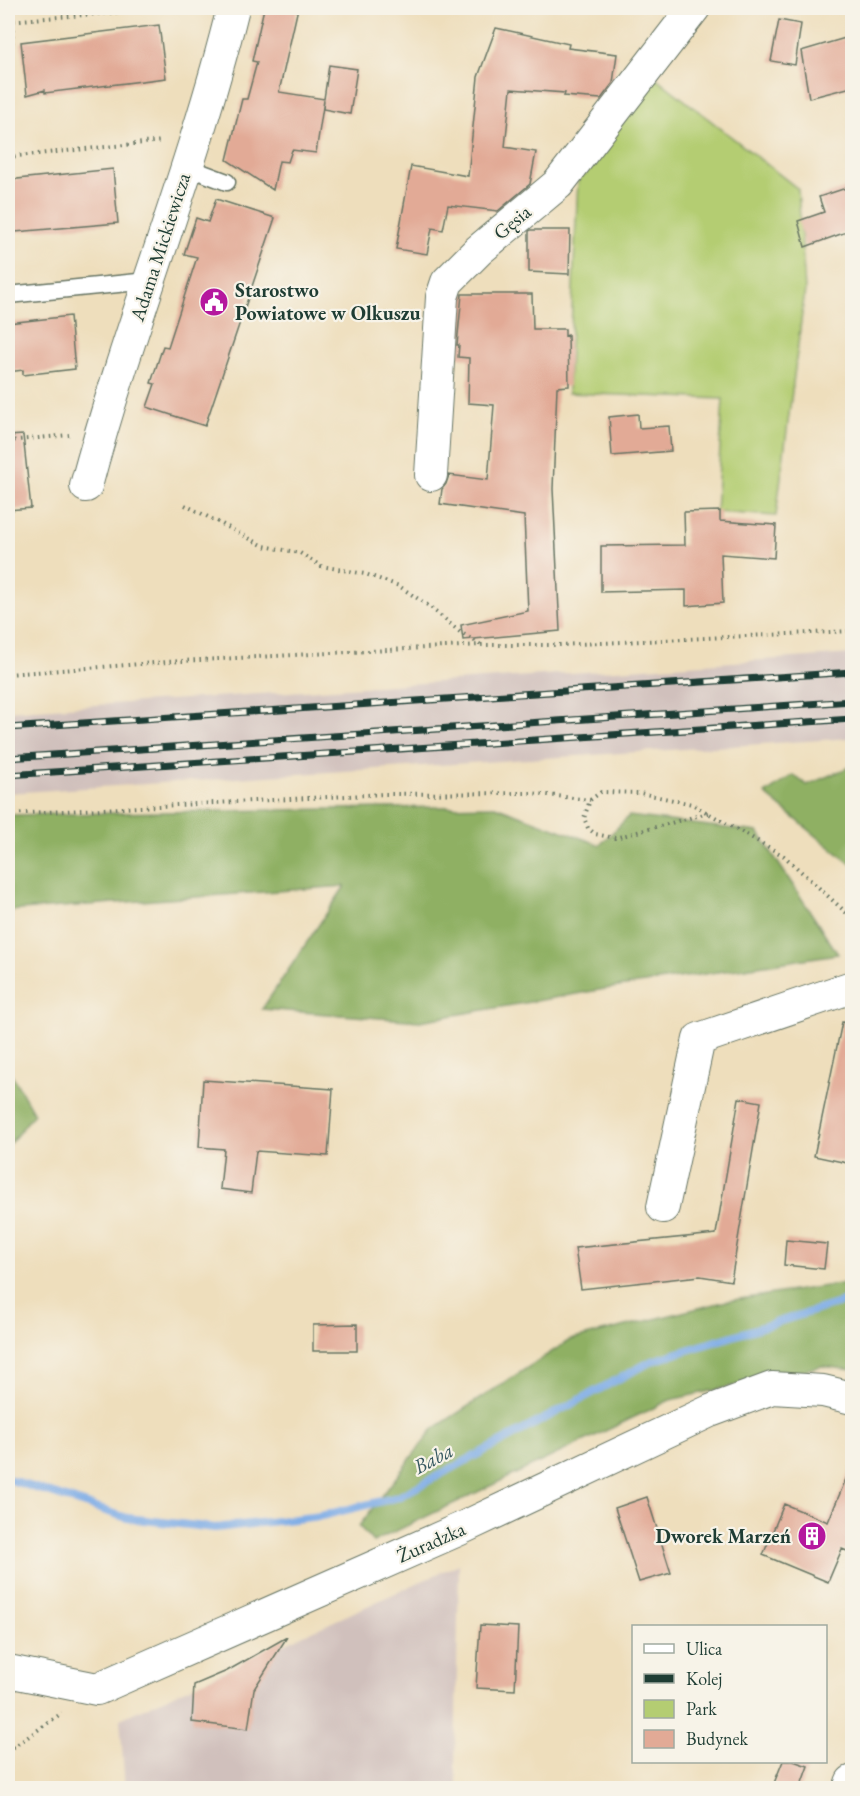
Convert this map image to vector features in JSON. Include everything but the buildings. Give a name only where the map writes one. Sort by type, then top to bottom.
[{"type":"street","name":"Adama Mickiewicza","points":[[86,486],[101,429],[187,167],[234,8]]},
{"type":"street","name":"Gęsia","points":[[431,475],[442,297],[447,282],[479,250],[558,184],[694,8]]},
{"type":"street","points":[[663,1207],[699,1039],[852,987]]},
{"type":"street","name":"Żuradzka","points":[[97,1689],[460,1529],[710,1411],[772,1388],[823,1391],[852,1398]]},
{"type":"street","points":[[8,1671],[97,1689]]},
{"type":"street","points":[[850,1788],[852,1782]]},
{"type":"lane","points":[[187,167],[227,182]]},
{"type":"lane","points":[[8,295],[148,281]]},
{"type":"path","points":[[8,21],[171,8]]},
{"type":"path","points":[[13,21],[8,157],[165,141]]},
{"type":"path","points":[[8,441],[73,434]]},
{"type":"path","points":[[185,505],[264,546],[300,553],[321,566],[365,574],[399,586],[429,606],[460,632],[482,645]]},
{"type":"path","points":[[8,674],[482,645],[559,645],[852,631]]},
{"type":"path","points":[[708,813],[615,838],[596,834],[588,828],[584,818],[590,801],[602,792],[640,793],[692,804],[708,813],[784,856],[852,918]]},
{"type":"path","points":[[8,814],[385,794],[531,793],[590,801]]},
{"type":"path","points":[[8,1751],[97,1689]]},
{"type":"shaded area","points":[[852,654],[852,738],[8,793],[8,711]]},
{"type":"shaded area","points":[[459,1564],[455,1767],[458,1788],[125,1788],[120,1719]]},
{"type":"green space","points":[[655,77],[798,189],[805,290],[776,516],[716,512],[723,399],[568,393],[578,180],[607,149],[610,138]]},
{"type":"green space","points":[[852,766],[852,865],[765,794],[793,775],[807,785]]},
{"type":"green space","points":[[495,806],[600,845],[629,816],[758,832],[838,954],[605,989],[420,1021],[262,1009],[345,886],[8,911],[8,815]]},
{"type":"green space","points":[[8,1068],[34,1114],[8,1146]]},
{"type":"green space","points":[[852,1282],[852,1370],[822,1366],[670,1400],[373,1542],[359,1526],[433,1429],[570,1340],[727,1301]]},
{"type":"waterway","name":"Baba","points":[[8,1479],[127,1518],[215,1528],[321,1516],[398,1497],[652,1361],[852,1299]]},
{"type":"railway","points":[[8,728],[852,672]]},
{"type":"railway","points":[[8,758],[852,701]]},
{"type":"railway","points":[[8,775],[852,719]]},
{"type":"place","name":"Starostwo Powiatowe w Olkuszu","points":[[214,302]]},
{"type":"place","name":"Dworek Marzeń","points":[[812,1536]]}]
